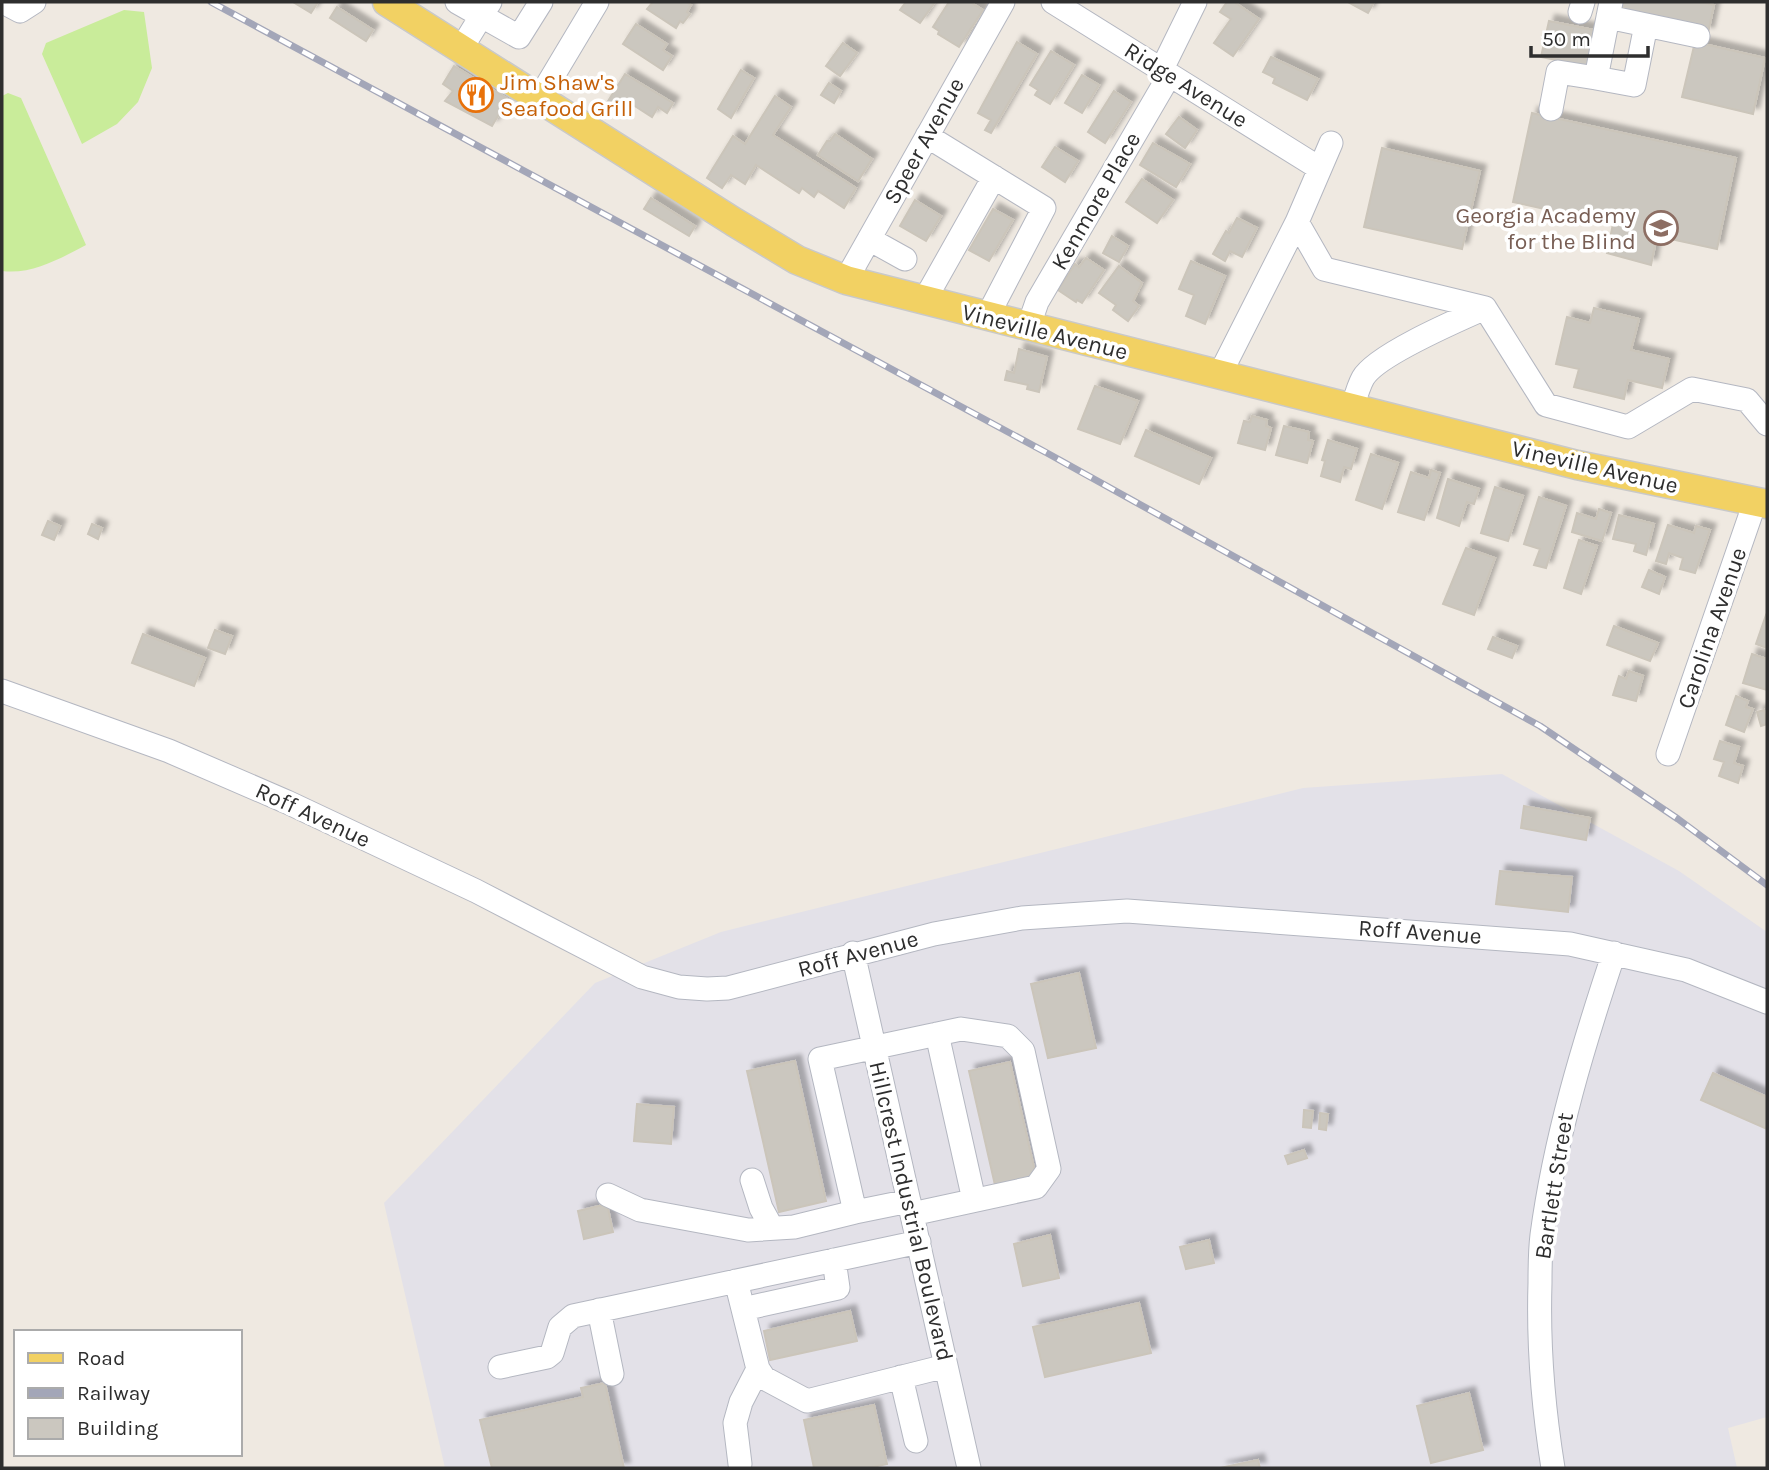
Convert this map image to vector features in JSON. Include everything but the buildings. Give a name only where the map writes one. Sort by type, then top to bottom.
[{"type":"main road","name":"Vineville Avenue","points":[[387,2],[645,168],[797,260],[846,280],[1577,465],[1761,503]]},
{"type":"street","points":[[3,2],[20,11],[34,2]]},
{"type":"street","points":[[457,2],[485,9],[519,37],[541,2]]},
{"type":"street","points":[[539,99],[596,2]]},
{"type":"street","name":"Speer Avenue","points":[[846,280],[1003,2]]},
{"type":"street","name":"Ridge Avenue","points":[[1053,2],[1319,169]]},
{"type":"street","name":"Kenmore Place","points":[[1028,328],[1037,302],[1165,73],[1195,2]]},
{"type":"street","points":[[461,49],[485,9]]},
{"type":"street","points":[[1596,78],[1610,9],[1646,25],[1698,36]]},
{"type":"street","points":[[1551,109],[1558,72],[1634,85],[1646,25]]},
{"type":"street","points":[[927,136],[1044,208],[987,317]]},
{"type":"street","points":[[1219,376],[1297,222],[1331,144]]},
{"type":"street","points":[[924,300],[994,177]]},
{"type":"street","points":[[1297,222],[1324,269],[1485,308],[1546,405],[1628,428],[1692,389],[1747,400],[1767,424]]},
{"type":"street","points":[[869,239],[905,260]]},
{"type":"street","points":[[1352,409],[1363,377],[1373,367],[1419,338],[1485,308]]},
{"type":"street","name":"Carolina Avenue","points":[[1668,754],[1761,503]]},
{"type":"street","name":"Roff Avenue","points":[[2,691],[169,751],[287,802],[476,891],[642,977],[679,987],[728,988],[853,953],[934,934],[1022,918],[1127,911],[1570,944],[1686,971],[1767,1002]]},
{"type":"street","name":"Hillcrest Industrial Boulevard","points":[[853,953],[970,1468]]},
{"type":"street","name":"Bartlett Street","points":[[1553,1468],[1544,1417],[1538,1332],[1541,1238],[1569,1095],[1614,953]]},
{"type":"street","points":[[608,1195],[640,1210],[748,1230],[794,1227],[855,1212],[974,1200],[1036,1187],[1049,1169],[1023,1051],[1008,1036],[961,1029],[821,1059],[855,1212]]},
{"type":"street","points":[[937,1034],[974,1200]]},
{"type":"street","points":[[752,1180],[761,1208],[772,1228]]},
{"type":"street","points":[[500,1367],[548,1357],[552,1353],[560,1327],[572,1315],[919,1242]]},
{"type":"street","points":[[743,1309],[838,1288],[835,1260]]},
{"type":"street","points":[[736,1281],[758,1369],[764,1378],[807,1401],[946,1366]]},
{"type":"street","points":[[599,1310],[612,1374]]},
{"type":"street","points":[[740,1464],[735,1423],[741,1402],[758,1369]]},
{"type":"street","points":[[901,1377],[916,1441]]},
{"type":"shaded area","points":[[1502,774],[1679,871],[1767,932],[1767,1417],[1728,1428],[1737,1468],[445,1468],[384,1203],[595,983],[721,932],[1303,788]]},
{"type":"green space","points":[[124,10],[144,12],[152,68],[138,102],[117,124],[82,144],[42,54],[46,43]]},
{"type":"green space","points":[[8,93],[21,98],[86,245],[46,264],[13,272],[2,271],[2,96]]},
{"type":"railway","points":[[211,2],[1047,453],[1540,726],[1678,819],[1767,885]]},
{"type":"place","name":"Jim Shaw's Seafood Grill","points":[[476,95]]},
{"type":"place","name":"Georgia Academy for the Blind","points":[[1661,228]]}]
